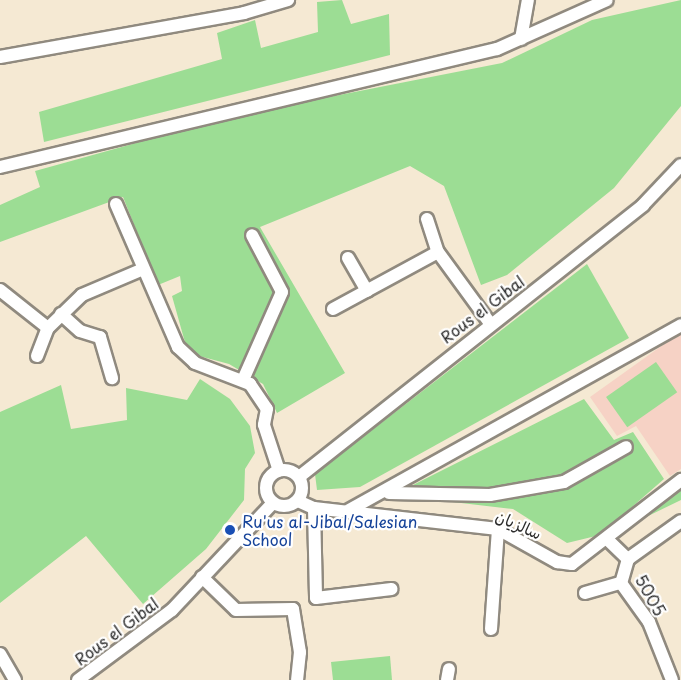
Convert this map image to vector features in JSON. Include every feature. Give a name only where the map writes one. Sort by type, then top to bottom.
[{"type":"street","points":[[0,57],[244,13],[288,0]]},
{"type":"street","points":[[521,39],[528,0]]},
{"type":"street","points":[[0,167],[521,39],[607,0]]},
{"type":"street","name":"Rous el Gibal","points":[[299,477],[489,322],[642,206],[681,165]]},
{"type":"street","points":[[116,204],[141,270],[178,347],[195,363],[243,380],[267,409],[264,425],[279,471]]},
{"type":"street","points":[[427,219],[438,252],[489,322]]},
{"type":"street","points":[[243,380],[282,292],[252,235]]},
{"type":"street","points":[[333,309],[438,252]]},
{"type":"street","points":[[348,258],[367,291]]},
{"type":"street","points":[[37,356],[48,328],[82,295],[141,270]]},
{"type":"street","points":[[0,290],[48,328]]},
{"type":"street","points":[[61,314],[80,331],[100,337],[112,378]]},
{"type":"street","points":[[348,510],[388,493],[681,326]]},
{"type":"street","points":[[388,493],[490,495],[564,482],[626,447]]},
{"type":"street","points":[[279,471],[299,477],[303,489],[298,501],[285,507],[273,503],[266,485],[279,471]]},
{"type":"street","name":"سالزيان","points":[[314,508],[348,510],[498,529],[564,564],[580,561],[608,540],[639,508],[681,480]]},
{"type":"street","points":[[298,501],[314,508],[316,598],[391,589]]},
{"type":"street","name":"Rous el Gibal","points":[[78,680],[172,610],[273,503]]},
{"type":"street","points":[[608,540],[627,559],[678,527]]},
{"type":"street","points":[[491,629],[498,529]]},
{"type":"street","name":"5005","points":[[627,559],[621,583],[649,622],[672,680]]},
{"type":"street","points":[[202,577],[236,610],[293,609],[300,652],[297,680]]},
{"type":"street","points":[[585,594],[621,583]]},
{"type":"street","points":[[0,654],[15,680]]},
{"type":"shaded area","points":[[681,332],[681,469],[670,476],[636,426],[617,436],[590,397]]},
{"type":"green space","points":[[342,0],[351,24],[389,14],[390,55],[44,142],[39,112],[222,59],[217,33],[255,20],[261,48],[318,32],[317,2]]},
{"type":"green space","points":[[681,0],[681,106],[614,188],[507,275],[481,285],[444,186],[410,166],[260,227],[345,373],[277,413],[263,384],[229,364],[188,353],[172,296],[182,291],[180,276],[158,285],[123,197],[0,242],[0,205],[40,187],[35,171],[237,115],[502,63],[592,20]]},
{"type":"green space","points":[[587,264],[629,338],[360,487],[317,490],[315,474]]},
{"type":"green space","points":[[656,362],[677,392],[627,427],[606,397]]},
{"type":"green space","points":[[200,379],[230,399],[250,426],[255,453],[245,469],[244,500],[206,549],[143,604],[86,536],[0,603],[0,412],[61,385],[71,429],[127,420],[126,388],[187,400]]},
{"type":"green space","points":[[584,399],[614,440],[633,432],[664,479],[600,535],[567,543],[513,509],[393,495]]},
{"type":"green space","points":[[681,488],[681,500],[646,517],[675,492]]},
{"type":"green space","points":[[390,656],[392,680],[333,680],[331,662]]},
{"type":"place","name":"Ru'us al-Jibal/Salesian School","points":[[230,530]]}]
